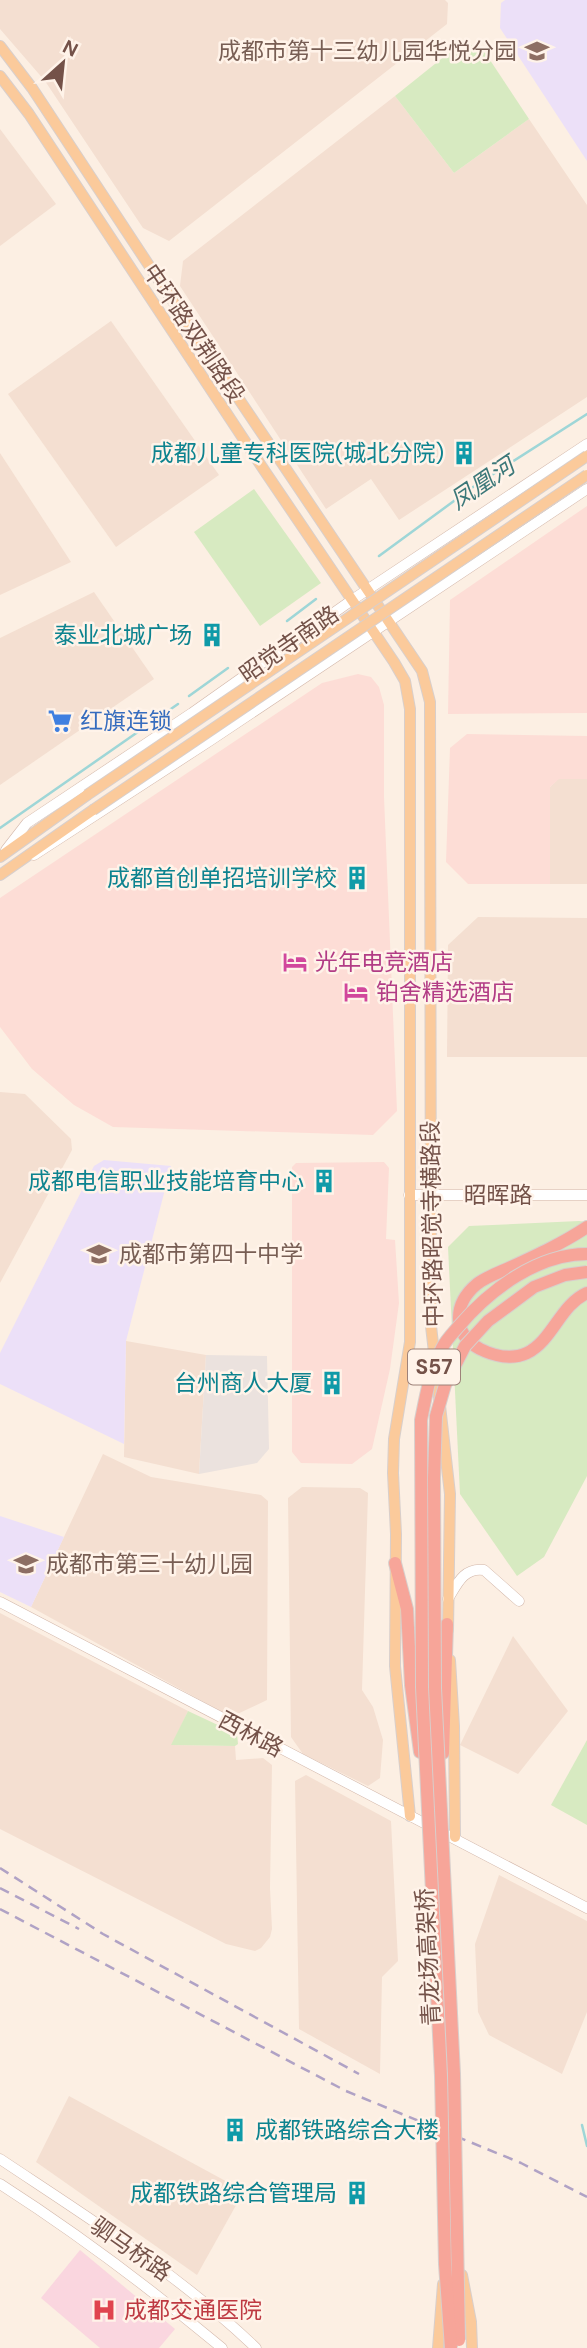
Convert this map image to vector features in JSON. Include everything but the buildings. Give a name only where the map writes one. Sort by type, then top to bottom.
[{"type":"highway","points":[[587,1227],[573,1237],[479,1282],[461,1304],[457,1318],[460,1330],[472,1345],[495,1355],[518,1356],[528,1353],[571,1303],[587,1293]]},
{"type":"highway","name":"青龙场高架桥","points":[[451,2348],[445,2264],[440,2076],[422,1688],[421,1420],[430,1377],[443,1345],[490,1293],[515,1277],[550,1261],[587,1254]]},
{"type":"highway","name":"青龙场高架桥","points":[[459,2348],[454,2074],[435,1688],[436,1416],[445,1385],[465,1346],[488,1321],[534,1287],[565,1275],[587,1272]]},
{"type":"highway","points":[[395,1563],[407,1609],[411,1685],[428,1804]]},
{"type":"highway","points":[[442,1806],[447,1624]]},
{"type":"main road","name":"中环路双荆路段","points":[[0,46],[33,88],[389,621]]},
{"type":"main road","name":"中环路双荆路段","points":[[0,76],[37,125],[264,470],[374,631]]},
{"type":"main road","name":"昭觉寺南路","points":[[1,857],[87,795],[587,456]]},
{"type":"main road","name":"昭觉寺南路","points":[[4,871],[587,475]]},
{"type":"main road","name":"中环路昭觉寺横路段","points":[[389,621],[422,671],[430,702],[431,1326],[450,1494],[447,1624],[454,1726],[455,1837]]},
{"type":"main road","name":"中环路昭觉寺横路段","points":[[374,631],[405,681],[410,709],[410,1342],[394,1440],[395,1666],[410,1816]]},
{"type":"main road","points":[[459,2262],[471,2322],[472,2348]]},
{"type":"main road","points":[[438,2348],[445,2264]]},
{"type":"street","name":"昭觉寺南路","points":[[1,857],[27,823],[192,713],[352,600],[587,444]]},
{"type":"street","name":"昭觉寺南路","points":[[4,871],[44,851],[587,489]]},
{"type":"street","name":"昭晖路","points":[[409,1195],[587,1195]]},
{"type":"street","points":[[448,1600],[464,1574],[478,1569],[484,1570],[519,1601]]},
{"type":"street","name":"西林路","points":[[0,1602],[587,1908]]},
{"type":"street","name":"驷马桥路","points":[[0,2159],[138,2253],[256,2348]]},
{"type":"street","name":"驷马桥路","points":[[0,2184],[65,2226],[171,2305],[222,2348]]},
{"type":"shaded area","points":[[0,0],[445,0],[448,3],[447,24],[169,241],[143,228],[45,81],[0,29]]},
{"type":"shaded area","points":[[505,0],[587,0],[587,161],[500,28],[501,3]]},
{"type":"shaded area","points":[[395,96],[454,173],[529,119],[587,205],[587,397],[399,520],[371,479],[326,509],[180,286],[183,261]]},
{"type":"shaded area","points":[[0,129],[56,204],[0,246]]},
{"type":"shaded area","points":[[111,321],[219,475],[116,547],[8,394]]},
{"type":"shaded area","points":[[0,453],[71,562],[0,595]]},
{"type":"shaded area","points":[[587,506],[587,713],[448,714],[450,600]]},
{"type":"shaded area","points":[[94,592],[154,679],[0,785],[0,638]]},
{"type":"shaded area","points":[[358,674],[371,677],[379,687],[384,705],[384,797],[397,1111],[373,1135],[113,1127],[74,1105],[32,1069],[0,1027],[0,898],[322,683]]},
{"type":"shaded area","points":[[467,734],[587,736],[587,779],[559,779],[550,787],[550,884],[468,884],[446,862],[450,748]]},
{"type":"shaded area","points":[[558,779],[587,779],[587,884],[550,884],[550,787]]},
{"type":"shaded area","points":[[478,917],[587,918],[587,1057],[447,1057],[448,945]]},
{"type":"shaded area","points":[[0,1092],[25,1094],[71,1139],[72,1150],[0,1283]]},
{"type":"shaded area","name":"成都市第四十中学","points":[[104,1160],[171,1166],[126,1341],[124,1444],[0,1384],[0,1353],[94,1166]]},
{"type":"shaded area","points":[[384,1162],[389,1168],[386,1239],[395,1240],[399,1303],[390,1369],[372,1449],[352,1464],[301,1463],[292,1452],[292,1167],[296,1163]]},
{"type":"shaded area","points":[[126,1341],[206,1355],[199,1474],[124,1457]]},
{"type":"shaded area","points":[[206,1355],[267,1356],[269,1449],[257,1463],[199,1474]]},
{"type":"shaded area","points":[[103,1454],[151,1477],[261,1495],[268,1501],[267,1700],[231,1717],[31,1607]]},
{"type":"shaded area","points":[[302,1487],[360,1488],[368,1493],[362,1690],[373,1707],[383,1740],[380,1778],[368,1786],[303,1754],[291,1737],[288,1498]]},
{"type":"shaded area","name":"成都市第三十幼儿园","points":[[0,1516],[64,1537],[31,1607],[0,1592]]},
{"type":"shaded area","points":[[0,1613],[188,1711],[172,1745],[235,1746],[236,1760],[263,1758],[272,1765],[272,1929],[270,1937],[261,1948],[255,1951],[226,1944],[0,1829]]},
{"type":"shaded area","points":[[513,1636],[568,1711],[518,1774],[460,1745]]},
{"type":"shaded area","points":[[306,1775],[391,1821],[398,1961],[382,1977],[380,2074],[299,2029],[295,1781]]},
{"type":"shaded area","points":[[499,1875],[587,1921],[587,2012],[562,2074],[489,2035],[478,2012],[475,1944]]},
{"type":"shaded area","points":[[69,2096],[244,2191],[197,2275],[36,2162]]},
{"type":"shaded area","name":"成都交通医院","points":[[80,2250],[175,2329],[159,2348],[100,2348],[41,2298]]},
{"type":"green space","points":[[461,43],[482,48],[529,119],[454,173],[395,96]]},
{"type":"green space","points":[[254,489],[321,583],[260,626],[194,532]]},
{"type":"green space","points":[[587,1222],[587,1476],[544,1557],[517,1576],[460,1494],[448,1247],[469,1226]]},
{"type":"green space","points":[[188,1711],[237,1734],[238,1744],[171,1745]]},
{"type":"green space","points":[[587,1740],[587,1825],[551,1805]]},
{"type":"waterway","name":"凤凰河","points":[[379,556],[473,487],[587,414]]},
{"type":"waterway","name":"凤凰河","points":[[287,621],[316,599]]},
{"type":"waterway","name":"凤凰河","points":[[189,696],[228,668]]},
{"type":"waterway","name":"凤凰河","points":[[0,828],[178,704]]},
{"type":"waterway","points":[[582,2125],[587,2146]]},
{"type":"railway","points":[[0,1868],[103,1934],[359,2074]]},
{"type":"railway","points":[[0,1888],[79,1929]]},
{"type":"railway","points":[[0,1909],[346,2091],[521,2163],[587,2197]]},
{"type":"place","name":"成都市第十三幼儿园华悦分园","points":[[537,51]]},
{"type":"place","name":"成都儿童专科医院(城北分院)","points":[[464,453]]},
{"type":"place","name":"泰业北城广场","points":[[212,635]]},
{"type":"place","name":"红旗连锁","points":[[60,721]]},
{"type":"place","name":"成都首创单招培训学校","points":[[357,878]]},
{"type":"place","name":"光年电竞酒店","points":[[295,962]]},
{"type":"place","name":"铂舍精选酒店","points":[[356,992]]},
{"type":"place","name":"成都电信职业技能培育中心","points":[[324,1181]]},
{"type":"place","name":"成都市第四十中学","points":[[99,1254]]},
{"type":"place","name":"台州商人大厦","points":[[332,1383]]},
{"type":"place","name":"成都市第三十幼儿园","points":[[26,1564]]},
{"type":"place","name":"成都铁路综合大楼","points":[[235,2130]]},
{"type":"place","name":"成都铁路综合管理局","points":[[357,2193]]},
{"type":"place","name":"成都交通医院","points":[[104,2310]]}]
